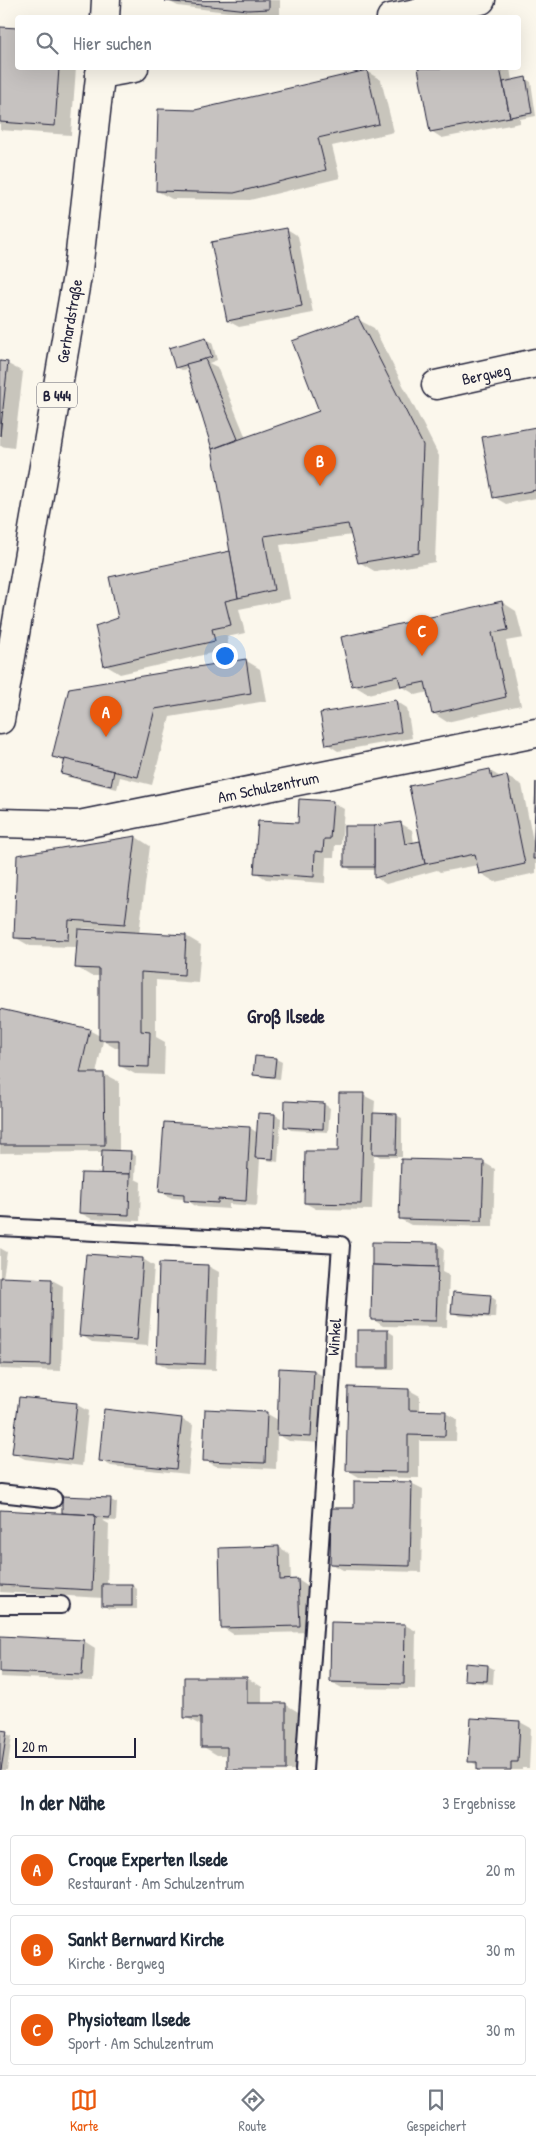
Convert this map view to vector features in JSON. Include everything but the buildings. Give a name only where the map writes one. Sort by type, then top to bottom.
[{"type":"street","points":[[104,15],[106,0]]},
{"type":"street","points":[[406,15],[481,0]]},
{"type":"street","name":"Gerhardstraße","points":[[0,720],[78,270],[100,71]]},
{"type":"street","name":"Bergweg","points":[[436,385],[536,363]]},
{"type":"street","name":"Am Schulzentrum","points":[[0,823],[79,825],[536,732]]},
{"type":"lane","name":"Winkel","points":[[0,1227],[341,1245],[304,1770]]},
{"type":"lane","points":[[0,1493],[53,1499]]},
{"type":"lane","points":[[0,1606],[61,1606]]},
{"type":"place","name":"Sankt Bernward Kirche","points":[[320,486]]},
{"type":"place","name":"Physioteam Ilsede","points":[[422,656]]},
{"type":"place","name":"Croque Experten Ilsede","points":[[106,737]]},
{"type":"district","name":"Groß Ilsede","points":[[286,1016]]}]
